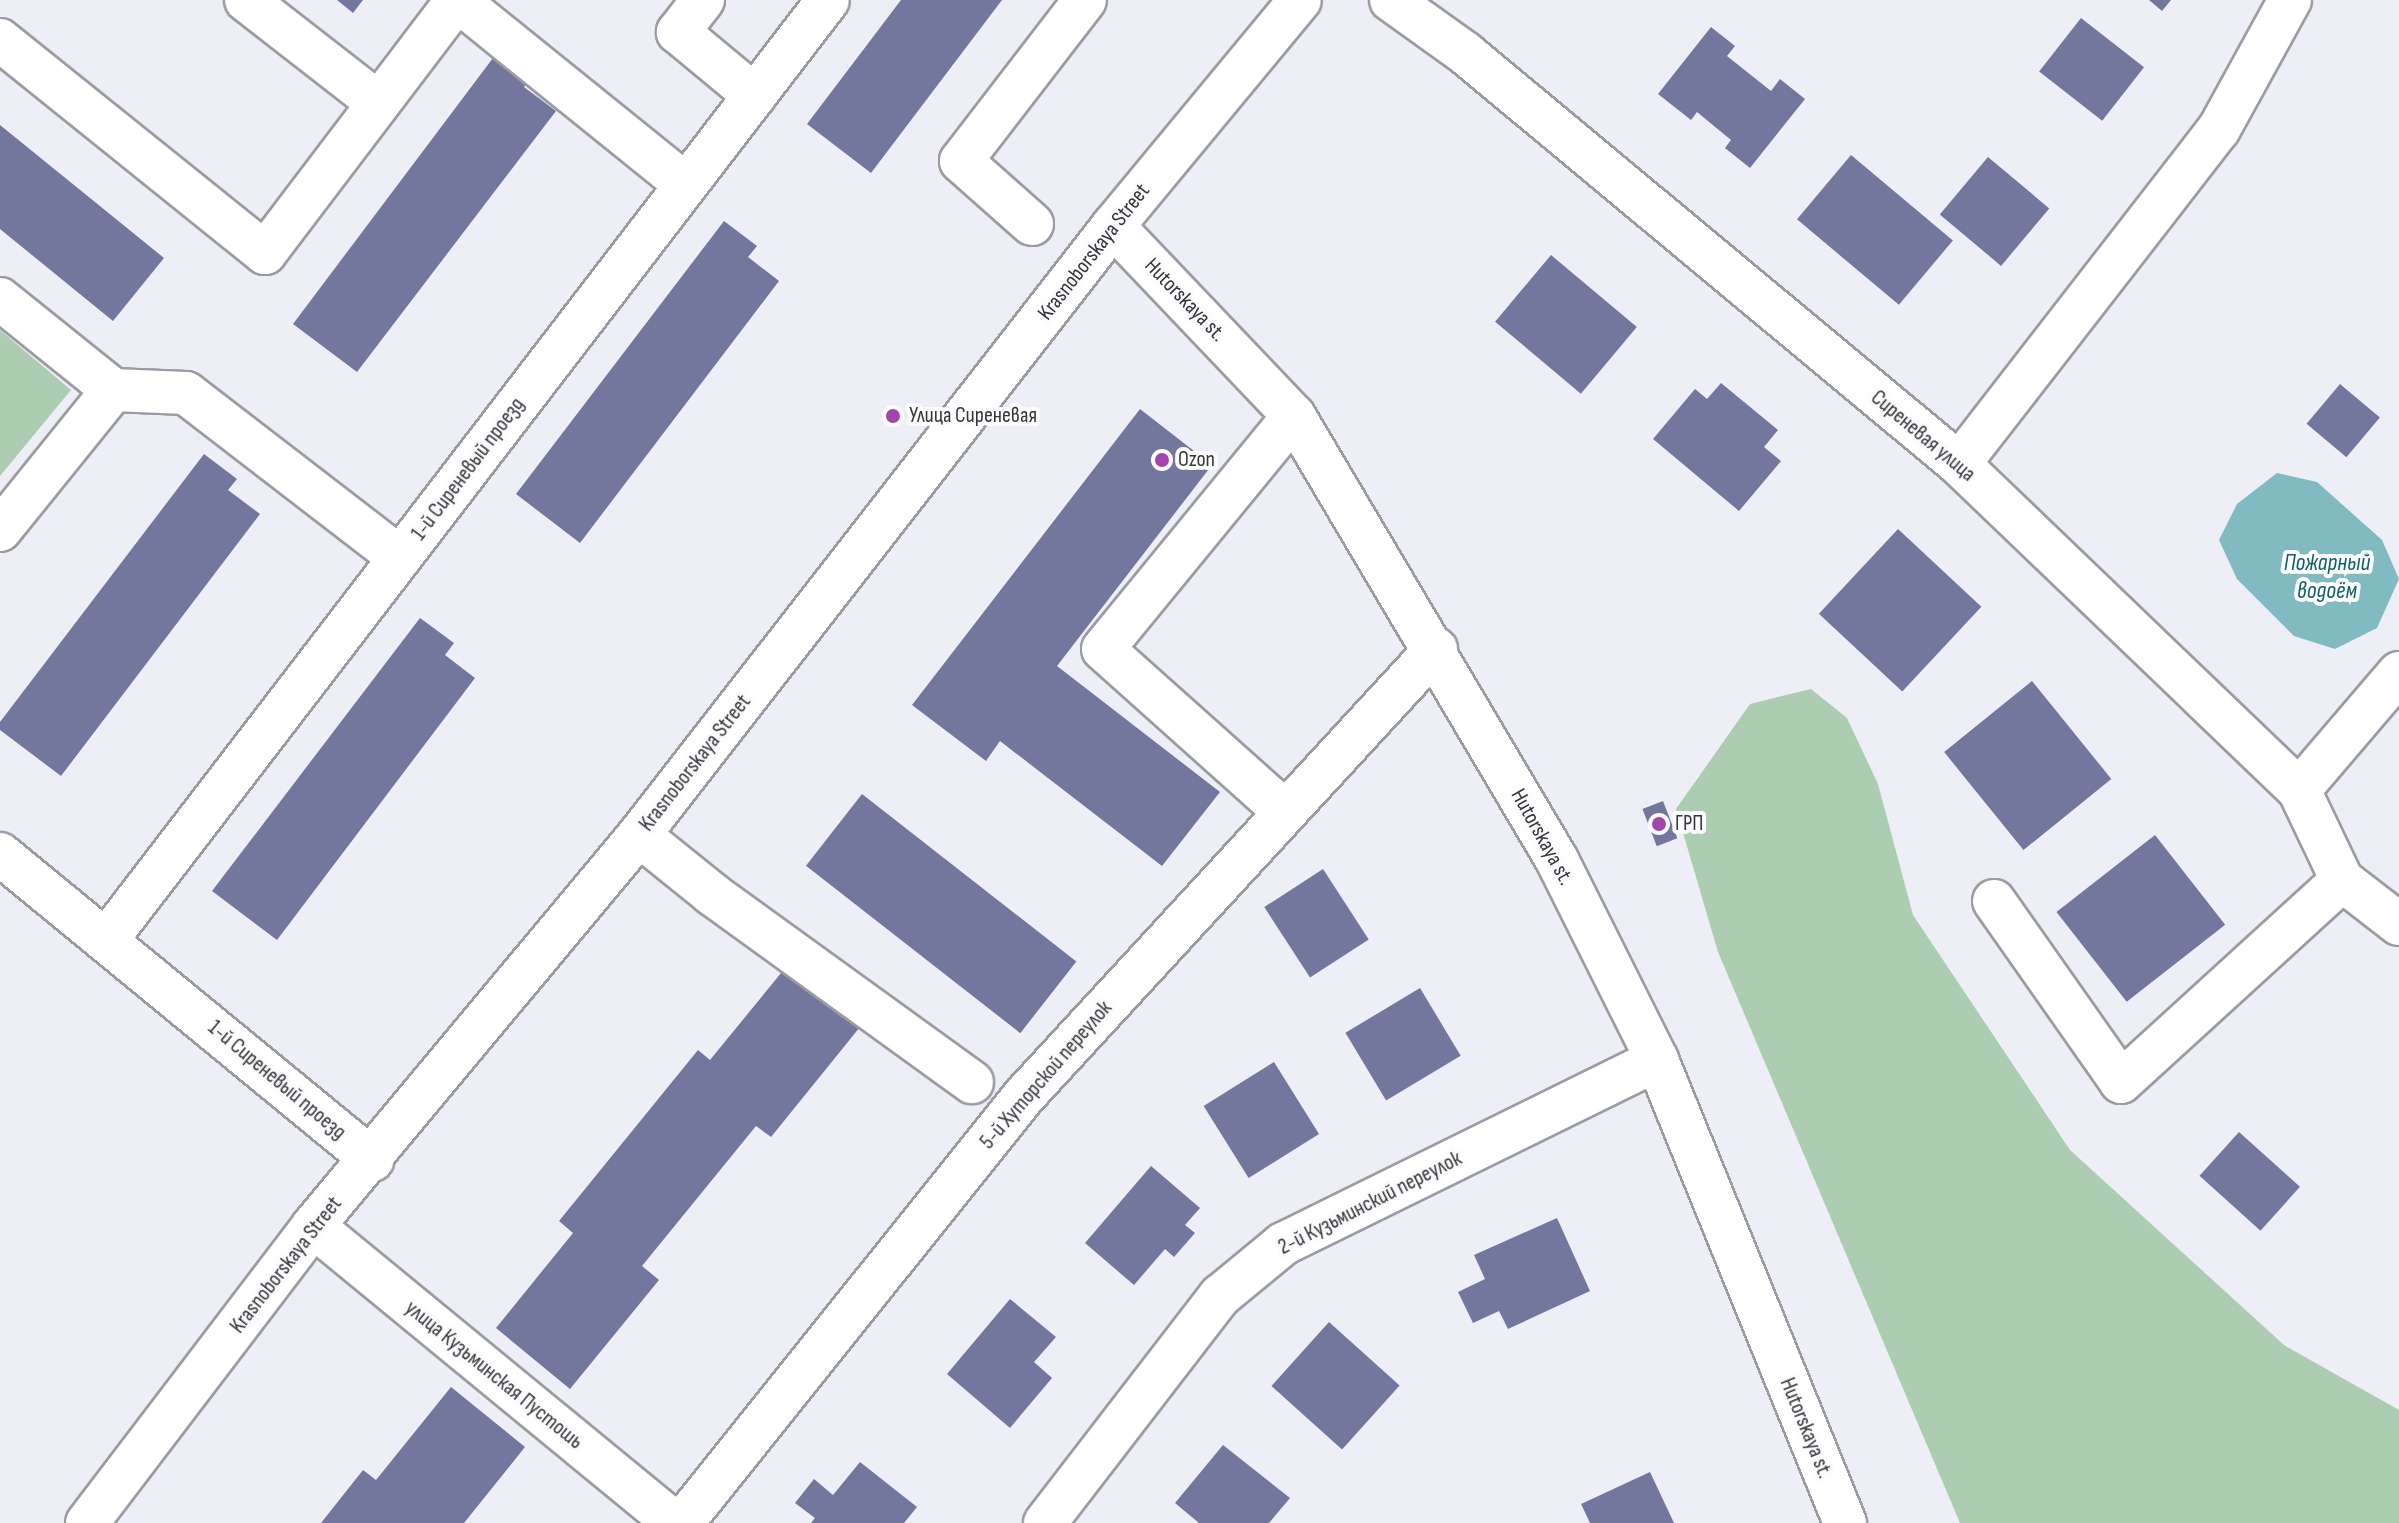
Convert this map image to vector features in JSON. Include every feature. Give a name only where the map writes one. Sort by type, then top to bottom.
[{"type":"street","points":[[246,0],[377,102]]},
{"type":"street","points":[[0,40],[265,253],[457,0],[686,185]]},
{"type":"street","points":[[703,0],[678,32],[755,96]]},
{"type":"street","name":"1-й Сиреневый проезд","points":[[108,938],[828,0]]},
{"type":"street","points":[[1032,224],[961,161],[1085,0]]},
{"type":"street","name":"Krasnoborskaya Street","points":[[87,1523],[313,1226],[372,1160],[639,835],[1113,226],[1300,0]]},
{"type":"street","name":"Сиреневая улица","points":[[1391,0],[1465,53],[1959,464],[2299,790],[2342,880],[2399,924]]},
{"type":"street","points":[[1959,464],[2219,129],[2290,0]]},
{"type":"street","name":"Hutorskaya st.","points":[[1113,226],[1294,416],[1436,649],[1557,860],[1657,1060],[1845,1523]]},
{"type":"street","points":[[0,299],[113,390],[186,393],[400,558]]},
{"type":"street","points":[[0,530],[113,390]]},
{"type":"street","points":[[1283,810],[1103,649],[1294,416]]},
{"type":"street","name":"5-й Хуторской переулок","points":[[682,1523],[1024,1096],[1283,810],[1436,649]]},
{"type":"street","points":[[2299,790],[2399,673]]},
{"type":"street","points":[[639,835],[712,894],[972,1082]]},
{"type":"street","name":"1-й Сиреневый проезд","points":[[0,854],[108,938],[372,1160]]},
{"type":"street","points":[[1994,901],[2121,1082],[2342,880]]},
{"type":"street","name":"2-й Кузьминский переулок","points":[[1045,1523],[1220,1296],[1283,1244],[1657,1060]]},
{"type":"street","name":"улица Кузьминская Пустошь","points":[[313,1226],[675,1523]]},
{"type":"green space","points":[[0,330],[71,390],[0,476]]},
{"type":"green space","points":[[1811,689],[1847,718],[1878,784],[1913,915],[2070,1150],[2284,1345],[2399,1410],[2399,1523],[1960,1523],[1718,952],[1676,809],[1750,704]]},
{"type":"water","name":"Пожарный водоём","points":[[2277,473],[2317,482],[2382,540],[2399,579],[2377,628],[2335,649],[2294,636],[2237,579],[2219,540],[2237,504]]},
{"type":"building","points":[[337,0],[363,0],[353,13]]},
{"type":"building","points":[[901,0],[1002,0],[871,173],[807,124]]},
{"type":"building","points":[[2149,0],[2171,0],[2162,11]]},
{"type":"building","points":[[2081,18],[2144,67],[2102,121],[2039,72]]},
{"type":"building","points":[[1711,27],[1735,46],[1727,56],[1771,91],[1780,79],[1805,99],[1750,168],[1725,148],[1731,140],[1697,112],[1691,120],[1658,94]]},
{"type":"building","points":[[499,50],[533,75],[524,87],[556,111],[357,372],[293,324]]},
{"type":"building","points":[[0,125],[164,258],[113,321],[0,229]]},
{"type":"building","points":[[1851,155],[1953,240],[1899,305],[1797,219]]},
{"type":"building","points":[[1988,157],[2049,208],[2001,266],[1940,214]]},
{"type":"building","points":[[724,221],[757,246],[748,257],[779,281],[580,543],[516,494]]},
{"type":"building","points":[[1551,255],[1637,327],[1581,394],[1495,322]]},
{"type":"building","points":[[1721,383],[1778,430],[1764,447],[1781,461],[1739,511],[1653,439],[1695,389],[1707,399]]},
{"type":"building","points":[[2340,384],[2380,417],[2346,457],[2307,424]]},
{"type":"building","points":[[1140,409],[1212,465],[1057,666],[1220,792],[1162,866],[1000,741],[986,761],[912,705]]},
{"type":"building","points":[[204,454],[237,479],[228,490],[260,514],[61,776],[0,730],[0,722]]},
{"type":"building","points":[[1898,529],[1981,607],[1902,692],[1819,614]]},
{"type":"building","points":[[420,618],[454,643],[445,655],[475,678],[277,940],[212,891]]},
{"type":"building","points":[[2032,681],[2111,779],[2023,850],[1944,752]]},
{"type":"building","points":[[862,794],[1076,961],[1020,1033],[806,866]]},
{"type":"building","name":"ГРП","points":[[1663,801],[1677,838],[1657,846],[1642,809]]},
{"type":"building","points":[[2155,835],[2225,925],[2127,1002],[2056,912]]},
{"type":"building","points":[[1323,869],[1369,939],[1310,978],[1264,907]]},
{"type":"building","points":[[786,967],[860,1027],[771,1137],[756,1126],[642,1266],[659,1280],[570,1389],[496,1328],[573,1233],[559,1221],[698,1050],[710,1060]]},
{"type":"building","points":[[1420,988],[1461,1056],[1386,1101],[1345,1033]]},
{"type":"building","points":[[1274,1062],[1319,1134],[1249,1178],[1204,1106]]},
{"type":"building","points":[[2239,1132],[2300,1187],[2260,1231],[2200,1176]]},
{"type":"building","points":[[1151,1166],[1200,1208],[1185,1225],[1195,1233],[1174,1257],[1165,1249],[1134,1285],[1085,1243]]},
{"type":"building","points":[[1557,1218],[1590,1291],[1508,1329],[1499,1311],[1473,1323],[1458,1292],[1485,1279],[1474,1255]]},
{"type":"building","points":[[1010,1299],[1056,1337],[1034,1362],[1052,1378],[1010,1428],[947,1374]]},
{"type":"building","points":[[1329,1322],[1400,1386],[1342,1449],[1271,1386]]},
{"type":"building","points":[[451,1387],[525,1447],[464,1523],[321,1523],[363,1470],[376,1480]]},
{"type":"building","points":[[1223,1445],[1290,1498],[1269,1523],[1199,1523],[1175,1503]]},
{"type":"building","points":[[860,1462],[917,1507],[904,1523],[811,1523],[815,1518],[795,1503],[814,1479],[833,1495]]},
{"type":"building","points":[[1650,1472],[1674,1523],[1590,1523],[1581,1504]]},
{"type":"place","name":"Улица Сиреневая","points":[[893,416]]},
{"type":"place","name":"Ozon","points":[[1162,460]]},
{"type":"place","name":"ГРП","points":[[1659,824]]}]
